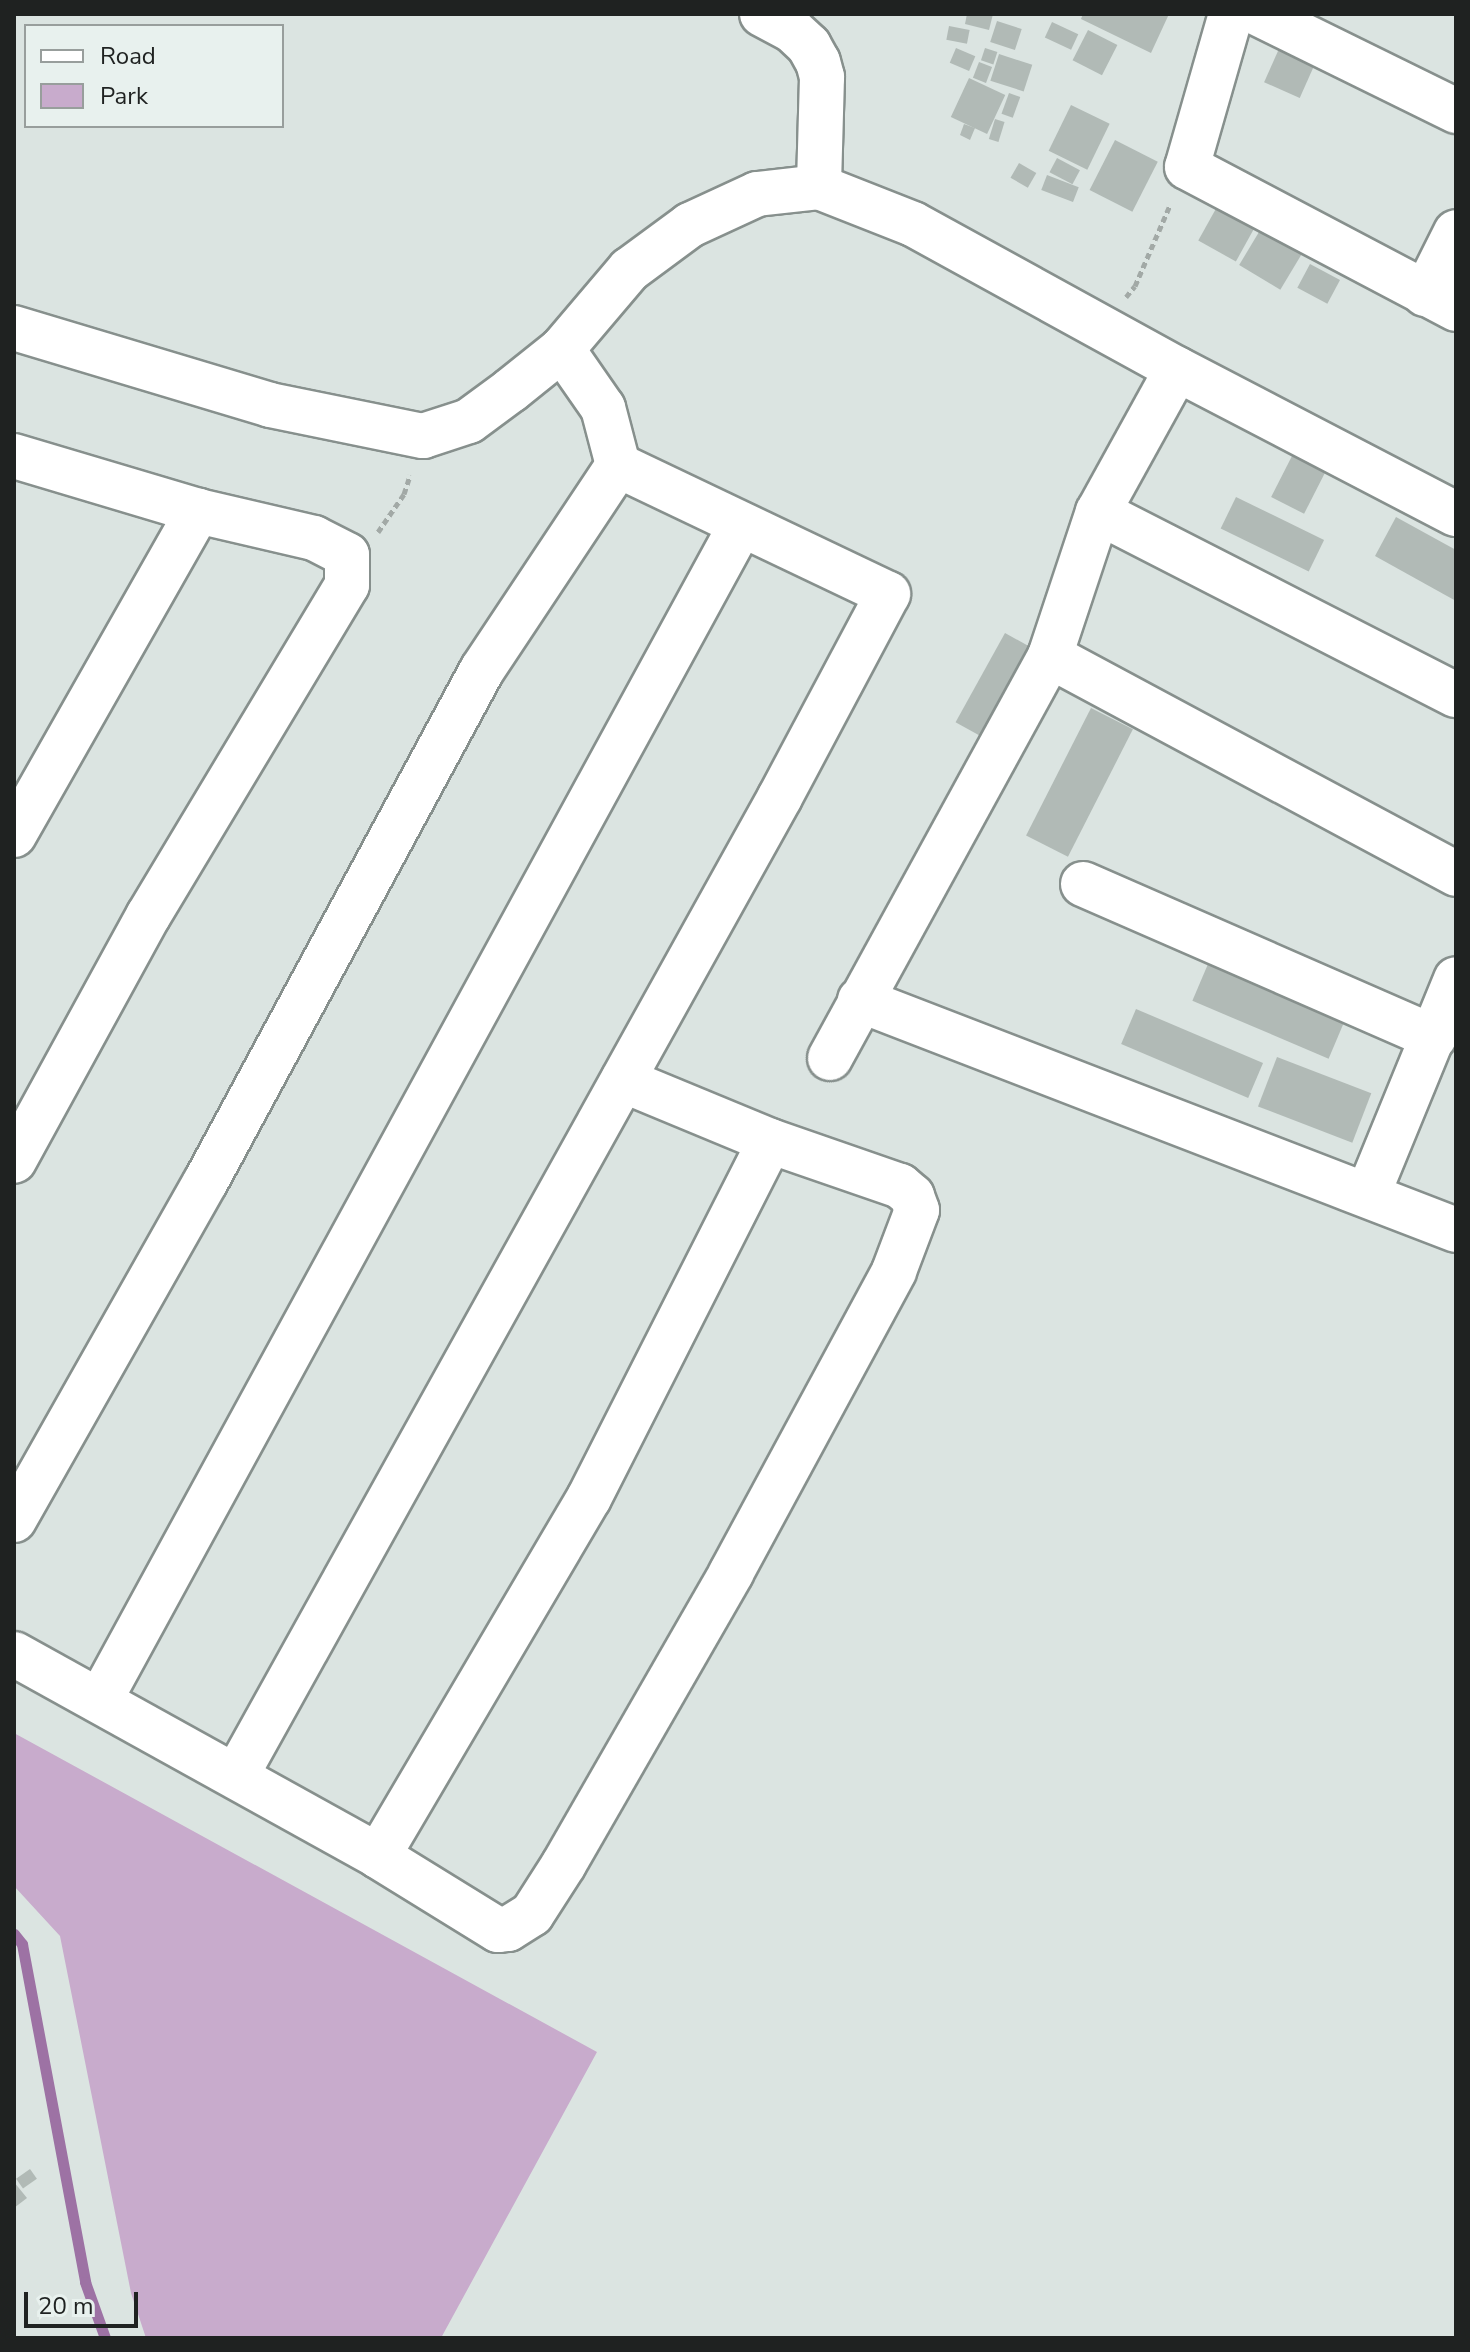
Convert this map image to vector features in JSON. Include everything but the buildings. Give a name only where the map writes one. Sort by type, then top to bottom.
[{"type":"street","points":[[762,14],[792,30],[809,46],[818,62],[822,77],[819,187]]},
{"type":"street","points":[[1231,14],[1187,167],[1440,302],[1456,232]]},
{"type":"street","points":[[1259,14],[1456,111]]},
{"type":"street","points":[[14,328],[270,405],[423,436],[469,421],[562,349],[629,270],[690,225],[757,194],[819,187],[913,224],[1177,369],[1456,514]]},
{"type":"street","points":[[14,1520],[206,1181],[482,670],[618,465],[603,408],[562,349]]},
{"type":"street","points":[[830,1058],[956,833],[1050,656],[1098,512],[1177,369]]},
{"type":"street","points":[[14,456],[198,511],[314,538],[347,555],[347,585],[148,916],[14,1161]]},
{"type":"street","points":[[236,1776],[623,1080],[888,594],[618,465]]},
{"type":"street","points":[[14,835],[198,511]]},
{"type":"street","points":[[1098,512],[1456,695]]},
{"type":"street","points":[[100,1700],[741,525]]},
{"type":"street","points":[[1050,656],[1456,874]]},
{"type":"street","points":[[1083,884],[1434,1037]]},
{"type":"street","points":[[1368,1194],[1456,979]]},
{"type":"street","points":[[860,1000],[1456,1230]]},
{"type":"street","points":[[14,1654],[378,1856],[498,1930],[508,1929],[532,1914],[564,1864],[739,1559],[894,1271],[915,1224],[917,1210],[912,1196],[900,1186],[770,1141],[623,1080]]},
{"type":"street","points":[[378,1856],[589,1498],[770,1141]]},
{"type":"path","points":[[1102,328],[1135,286],[1187,167]]},
{"type":"path","points":[[347,555],[381,530],[404,494],[423,436]]},
{"type":"green space","points":[[14,1733],[597,2052],[441,2338],[146,2338],[131,2293],[60,1936],[14,1886]]},
{"type":"waterway","points":[[14,1934],[22,1944],[85,2282],[105,2338]]}]
